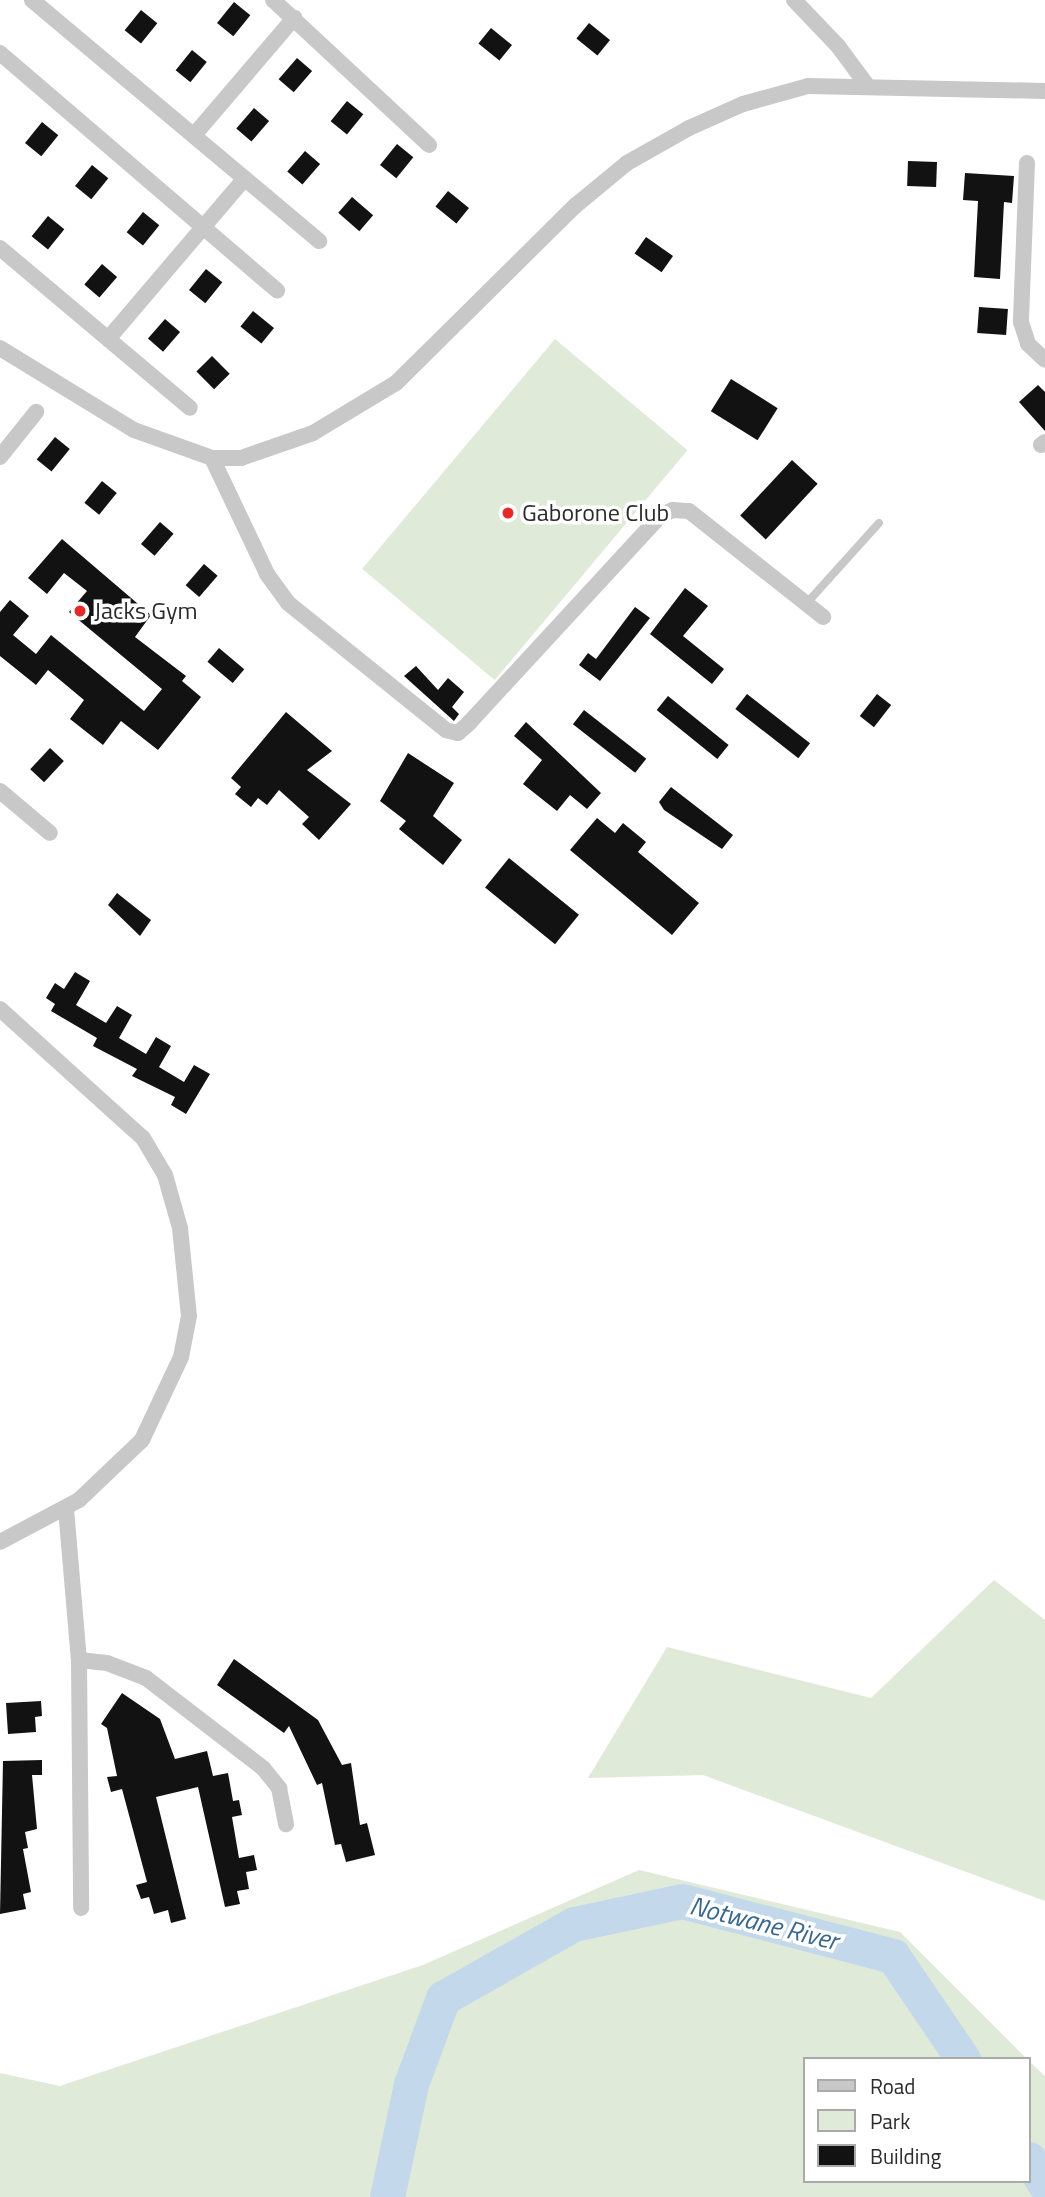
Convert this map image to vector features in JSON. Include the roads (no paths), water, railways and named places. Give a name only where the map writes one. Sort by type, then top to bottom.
[{"type":"street","points":[[32,0],[195,134],[319,241]]},
{"type":"street","points":[[273,0],[429,145]]},
{"type":"street","points":[[794,0],[838,46],[866,84]]},
{"type":"street","points":[[195,134],[294,18]]},
{"type":"street","points":[[0,53],[277,290]]},
{"type":"street","points":[[0,348],[134,430],[212,458],[242,458],[290,443],[396,383],[575,206],[627,163],[743,104],[808,86],[866,84],[1045,91]]},
{"type":"street","points":[[1027,163],[1021,322],[1028,344],[1045,360]]},
{"type":"street","points":[[108,339],[246,178]]},
{"type":"street","points":[[0,248],[190,408]]},
{"type":"street","points":[[0,457],[36,412]]},
{"type":"street","points":[[212,458],[267,574],[288,603],[446,730],[458,733],[469,723],[660,516],[673,510],[688,511],[822,617]]},
{"type":"street","points":[[0,791],[50,833]]},
{"type":"street","points":[[0,1009],[143,1138],[165,1175],[180,1228],[189,1316],[181,1357],[164,1399],[142,1440],[122,1462],[66,1508],[0,1542]]},
{"type":"street","points":[[66,1508],[79,1660],[81,1908]]},
{"type":"street","points":[[79,1660],[107,1663],[146,1678],[263,1768],[279,1788],[286,1824]]},
{"type":"lane","points":[[806,604],[879,523]]},
{"type":"waterway","name":"Notwane River","points":[[387,2197],[411,2084],[443,1998],[574,1924],[682,1901],[893,1956],[962,2057]]},
{"type":"waterway","name":"Notwane River","points":[[1031,2162],[1045,2185]]},
{"type":"place","name":"Gaborone Club","points":[[508,513]]},
{"type":"place","name":"Jacks Gym","points":[[80,611]]}]
